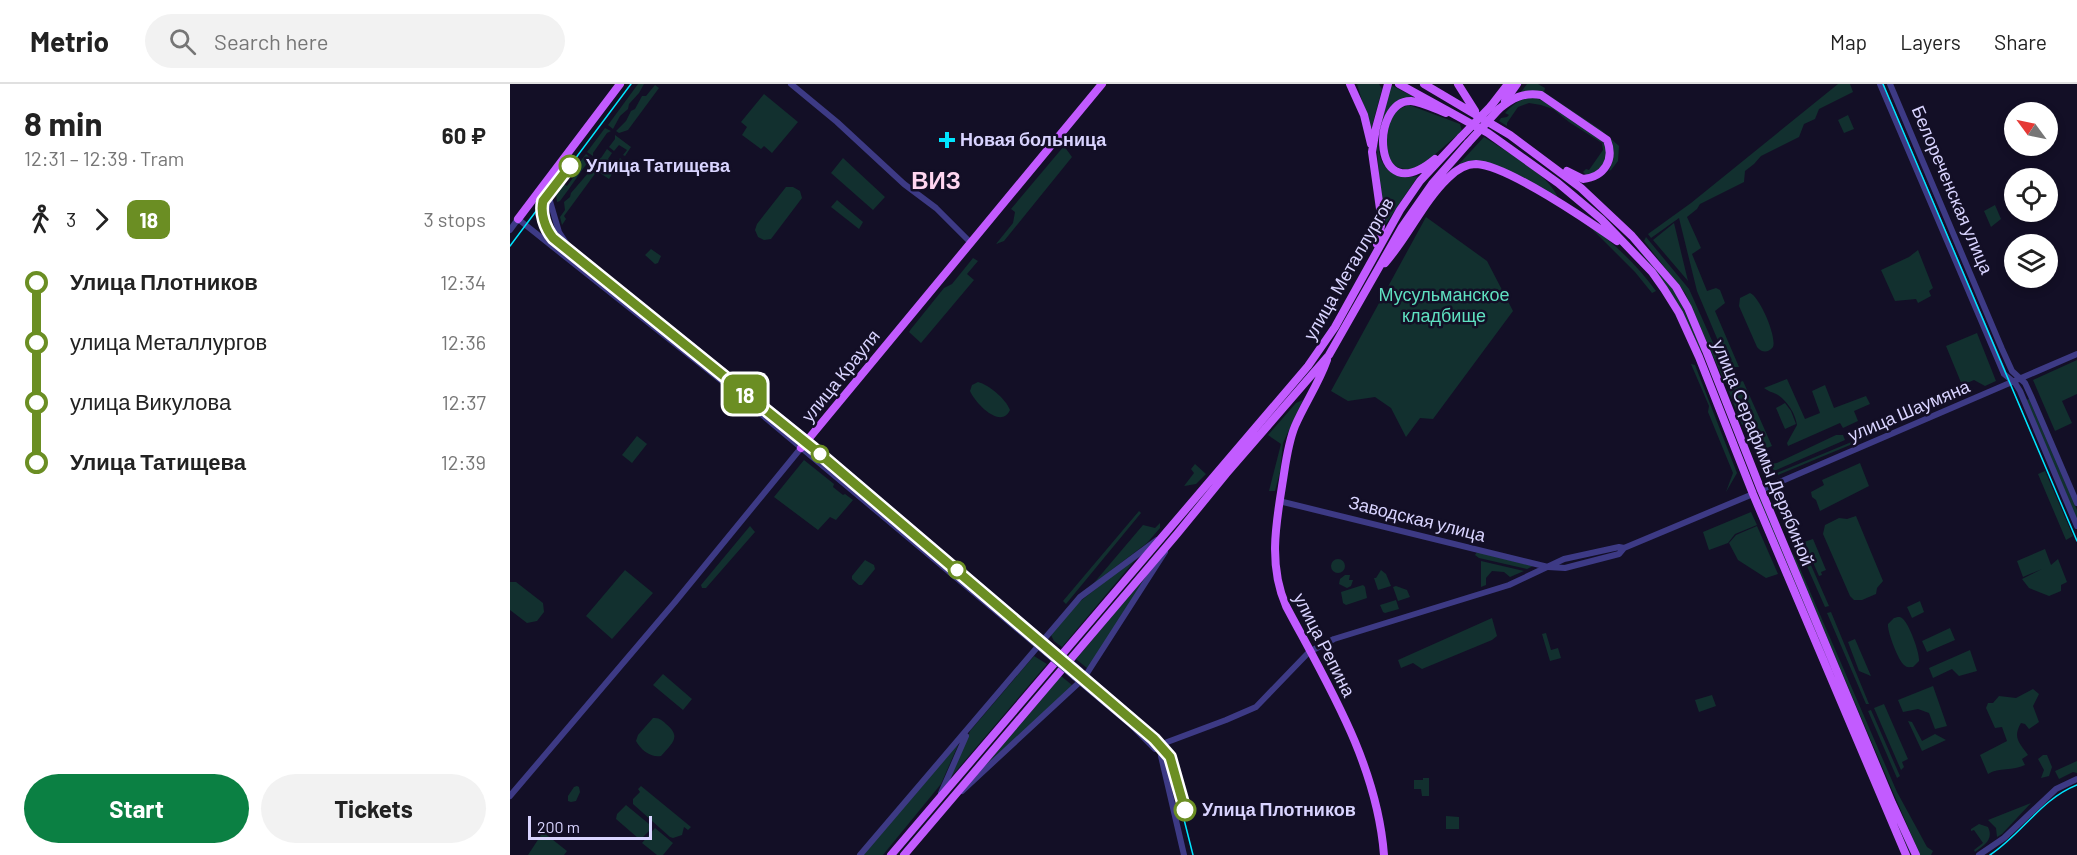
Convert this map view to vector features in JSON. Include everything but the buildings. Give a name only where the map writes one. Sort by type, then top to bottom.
[{"type":"main road","points":[[518,219],[620,84]]},
{"type":"main road","name":"улица Крауля","points":[[801,448],[1102,84]]},
{"type":"main road","points":[[1350,84],[1364,115],[1372,152],[1381,226],[1369,264]]},
{"type":"main road","points":[[1372,152],[1388,84]]},
{"type":"main road","points":[[1399,84],[1460,116]]},
{"type":"main road","name":"улица Серафимы Дерябиной","points":[[1424,84],[1480,116],[1545,159],[1581,188],[1632,236],[1676,287],[1688,308],[1761,490],[1916,855]]},
{"type":"main road","points":[[1458,84],[1469,104],[1480,116]]},
{"type":"main road","points":[[1495,107],[1508,84]]},
{"type":"main road","points":[[1460,116],[1412,101],[1401,104],[1386,122],[1383,138],[1386,160],[1395,169],[1406,173],[1413,173],[1424,168],[1464,140],[1517,84]]},
{"type":"main road","points":[[1495,107],[1513,98],[1532,93],[1541,95],[1604,137],[1610,149],[1609,163],[1605,170],[1588,179],[1574,176],[1545,159]]},
{"type":"main road","name":"улица Серафимы Дерябиной","points":[[1460,116],[1488,133],[1583,203],[1629,248],[1665,289],[1699,357],[1753,494],[1906,855]]},
{"type":"main road","name":"улица Металлургов","points":[[891,855],[1308,366],[1324,344],[1412,192],[1464,140]]},
{"type":"main road","name":"улица Металлургов","points":[[904,855],[1226,474],[1329,356],[1377,270],[1422,198],[1464,140]]},
{"type":"main road","points":[[1377,270],[1386,262],[1448,178],[1466,165],[1475,164],[1491,167],[1522,182],[1629,248]]},
{"type":"main road","name":"улица Репина","points":[[1344,310],[1320,379],[1290,440],[1274,538],[1274,562],[1282,597],[1356,742],[1372,789],[1384,855]]},
{"type":"main road","name":"улица Шаумяна","points":[[1753,494],[1761,490]]},
{"type":"street","points":[[791,84],[837,122],[904,184],[936,208],[970,242]]},
{"type":"street","name":"Белореченская улица","points":[[1880,84],[2004,374],[2025,383],[2077,503]]},
{"type":"street","name":"Белореченская улица","points":[[1890,84],[2017,380]]},
{"type":"street","points":[[545,184],[560,232],[568,246],[808,439],[1044,639],[1159,739],[1157,746]]},
{"type":"street","points":[[510,230],[518,219],[665,335],[1157,746],[1185,855]]},
{"type":"street","name":"улица Шаумяна","points":[[1761,490],[2077,354]]},
{"type":"street","points":[[2017,380],[2077,526]]},
{"type":"street","name":"улица Крауля","points":[[510,796],[675,602],[801,448]]},
{"type":"street","points":[[1157,746],[1256,707],[1309,652],[1334,639],[1509,585],[1564,559],[1619,547],[1624,548],[1753,494]]},
{"type":"street","name":"Заводская улица","points":[[1279,501],[1548,567]]},
{"type":"street","points":[[860,855],[1080,597],[1165,534]]},
{"type":"street","points":[[950,802],[1086,676],[1177,534]]},
{"type":"street","points":[[938,800],[968,730]]},
{"type":"street","points":[[1979,855],[2004,838],[2056,789],[2077,779]]},
{"type":"green space","points":[[638,84],[644,84],[613,129],[608,125]]},
{"type":"green space","points":[[1357,84],[1379,84],[1382,89],[1371,130]]},
{"type":"green space","points":[[1527,84],[1538,84],[1545,88],[1544,92],[1601,130],[1619,146],[1618,161],[1611,170],[1609,171],[1613,156],[1611,142],[1534,91],[1521,92]]},
{"type":"green space","points":[[1838,84],[1850,84],[1853,92],[1819,109],[1815,119],[1804,124],[1799,137],[1761,156],[1745,171],[1744,182],[1700,204],[1687,217],[1701,248],[1692,254],[1707,291],[1716,288],[1720,290],[1725,303],[1715,311],[1739,367],[1733,367],[1727,362],[1697,291],[1679,218],[1651,238],[1648,234],[1691,203]]},
{"type":"green space","points":[[655,85],[659,88],[628,130],[619,133],[616,131],[635,109],[642,96],[646,96]]},
{"type":"green space","points":[[1391,85],[1416,98],[1403,101],[1392,109],[1384,120],[1379,133],[1378,146],[1381,159],[1388,169],[1399,176],[1418,176],[1383,228],[1377,149],[1379,130]]},
{"type":"green space","points":[[764,94],[798,122],[772,153],[764,146],[761,149],[742,135],[747,127],[741,122]]},
{"type":"green space","points":[[1533,97],[1562,111],[1595,134],[1606,148],[1604,167],[1587,176],[1583,172],[1586,169],[1589,170],[1603,150],[1602,143],[1553,109],[1529,103],[1518,107],[1507,126],[1499,121],[1509,115],[1505,113],[1514,105]]},
{"type":"green space","points":[[1409,105],[1460,124],[1462,131],[1418,169],[1403,169],[1395,166],[1388,156],[1386,142],[1388,127],[1394,114]]},
{"type":"green space","points":[[1848,115],[1854,129],[1844,133],[1838,120]]},
{"type":"green space","points":[[605,128],[611,131],[607,133],[593,156],[587,152]]},
{"type":"green space","points":[[615,135],[631,147],[625,156],[623,155],[627,150],[619,145],[614,151],[609,147]]},
{"type":"green space","points":[[1484,137],[1547,181],[1559,200],[1495,165],[1475,161],[1459,164]]},
{"type":"green space","points":[[1064,146],[1072,157],[1004,241],[996,244],[1013,223],[1015,212],[1011,209]]},
{"type":"green space","points":[[607,149],[612,153],[608,159],[616,165],[620,158],[622,160],[614,171],[597,159],[601,158]]},
{"type":"green space","points":[[586,154],[591,158],[557,202],[556,195],[564,184],[567,186],[578,171],[575,168]]},
{"type":"green space","points":[[843,158],[885,197],[873,210],[831,173]]},
{"type":"green space","points":[[595,162],[612,174],[609,179],[597,171],[564,216],[566,219],[562,225],[560,217],[565,210],[564,202]]},
{"type":"green space","points":[[786,187],[793,187],[800,191],[802,198],[771,239],[764,240],[758,237],[755,230],[757,224]]},
{"type":"green space","points":[[837,200],[863,222],[859,229],[831,207]]},
{"type":"green space","points":[[1995,205],[2001,219],[1991,227],[1984,211]]},
{"type":"green space","name":"Мусульманское кладбище","points":[[1426,217],[1487,261],[1513,311],[1433,419],[1420,418],[1406,437],[1391,408],[1375,397],[1348,401],[1331,391]]},
{"type":"green space","points":[[1586,223],[1624,254],[1656,291],[1652,293],[1635,272]]},
{"type":"green space","points":[[1674,223],[1688,281],[1653,240]]},
{"type":"green space","points":[[1646,237],[1689,289],[1730,381],[1725,383],[1685,293],[1644,241]]},
{"type":"green space","points":[[651,249],[661,256],[658,263],[655,264],[645,255]]},
{"type":"green space","points":[[1641,249],[1665,277],[1678,297],[1703,351],[1701,352],[1682,311],[1639,251]]},
{"type":"green space","points":[[1918,250],[1933,288],[1929,291],[1931,296],[1918,303],[1916,299],[1895,301],[1881,270],[1909,257]]},
{"type":"green space","points":[[973,258],[978,261],[967,274],[974,280],[921,343],[909,332],[944,288],[952,284]]},
{"type":"green space","points":[[1750,293],[1763,309],[1770,327],[1774,342],[1773,347],[1767,351],[1757,347],[1739,306],[1740,298]]},
{"type":"green space","points":[[1977,333],[1996,381],[1985,386],[1974,380],[1962,385],[1946,346]]},
{"type":"green space","points":[[2077,360],[2077,394],[2062,401],[2072,423],[2055,431],[2033,380]]},
{"type":"green space","points":[[1691,364],[1695,365],[1737,473],[1726,492],[1733,473]]},
{"type":"green space","points":[[1787,379],[1805,419],[1820,413],[1812,391],[1825,385],[1834,408],[1866,396],[1870,404],[1854,411],[1858,421],[1843,428],[1840,423],[1788,446],[1787,443],[1797,425],[1795,416],[1782,398],[1764,388]]},
{"type":"green space","points":[[1743,381],[1772,446],[1757,452],[1745,425],[1742,425],[1728,389],[1729,386]]},
{"type":"green space","points":[[978,382],[992,389],[1005,401],[1010,410],[1006,415],[995,416],[982,408],[970,391],[972,385]]},
{"type":"green space","points":[[2029,399],[2077,510],[2077,520],[2026,400]]},
{"type":"green space","points":[[1303,400],[1283,443],[1280,472],[1275,491],[1269,491],[1281,444],[1268,435],[1296,403]]},
{"type":"green space","points":[[1785,403],[1796,424],[1785,429],[1776,408]]},
{"type":"green space","points":[[1836,435],[1843,435],[1845,440],[1774,471],[1771,464]]},
{"type":"green space","points":[[637,436],[647,444],[632,463],[622,455]]},
{"type":"green space","points":[[1861,438],[1862,440],[1778,475],[1777,473]]},
{"type":"green space","points":[[804,460],[834,484],[833,487],[853,500],[836,520],[830,517],[818,530],[774,497]]},
{"type":"green space","points":[[1860,463],[1869,486],[1820,511],[1811,492],[1824,485],[1822,480]]},
{"type":"green space","points":[[1195,464],[1206,474],[1196,484],[1184,486],[1194,473],[1191,469]]},
{"type":"green space","points":[[2045,471],[2073,536],[2066,540],[2038,474]]},
{"type":"green space","points":[[1761,497],[1911,852],[1910,853],[1759,500]]},
{"type":"green space","points":[[1781,497],[1829,606],[1825,607],[1798,546],[1789,534],[1773,500]]},
{"type":"green space","points":[[1139,511],[1141,513],[1066,604],[1063,601]]},
{"type":"green space","points":[[1751,512],[1757,525],[1735,534],[1728,543],[1709,550],[1703,532]]},
{"type":"green space","points":[[1856,516],[1883,581],[1877,588],[1876,594],[1862,600],[1854,600],[1850,596],[1823,534],[1825,525],[1839,518],[1847,519]]},
{"type":"green space","points":[[1160,523],[1160,528],[1147,543],[1093,584],[1143,525],[1155,528]]},
{"type":"green space","points":[[750,526],[755,532],[706,588],[702,588],[701,585]]},
{"type":"green space","points":[[1757,526],[1778,574],[1766,578],[1738,560],[1729,543],[1736,535]]},
{"type":"green space","points":[[1813,539],[1826,570],[1819,576],[1804,542]]},
{"type":"green space","points":[[1789,549],[1795,557],[1897,792],[1927,847],[1933,851],[1931,855],[1920,855]]},
{"type":"green space","points":[[2045,549],[2051,565],[2058,559],[2067,582],[2061,585],[2061,591],[2049,596],[2029,588],[2022,579],[2042,569],[2023,577],[2017,561]]},
{"type":"green space","points":[[1477,552],[1533,566],[1527,569],[1479,558],[1475,555]]},
{"type":"green space","points":[[1141,553],[1062,647],[1054,641],[1051,635],[1078,603]]},
{"type":"green space","points":[[1335,559],[1341,559],[1345,566],[1341,573],[1335,573],[1331,569],[1331,563]]},
{"type":"green space","points":[[865,560],[874,565],[875,569],[862,585],[859,585],[852,579],[852,576]]},
{"type":"green space","points":[[1481,561],[1524,571],[1510,577],[1504,572],[1492,571],[1486,578],[1486,585],[1481,587]]},
{"type":"green space","points":[[1155,565],[1088,669],[1076,659]]},
{"type":"green space","points":[[625,570],[653,593],[612,639],[586,616]]},
{"type":"green space","points":[[1381,570],[1386,574],[1391,586],[1378,590],[1374,578]]},
{"type":"green space","points":[[1345,575],[1350,575],[1349,580],[1353,580],[1351,586],[1347,588],[1339,584],[1340,579]]},
{"type":"green space","points":[[510,582],[516,582],[543,603],[544,612],[537,621],[527,623],[510,610]]},
{"type":"green space","points":[[1363,585],[1367,598],[1346,605],[1343,603],[1341,592]]},
{"type":"green space","points":[[1393,587],[1407,590],[1410,597],[1398,601]]},
{"type":"green space","points":[[1396,600],[1399,609],[1383,612],[1380,605]]},
{"type":"green space","points":[[1920,601],[1924,612],[1912,618],[1907,607]]},
{"type":"green space","points":[[1831,612],[1869,704],[1866,704],[1827,613]]},
{"type":"green space","points":[[1492,618],[1497,636],[1492,640],[1422,669],[1413,663],[1401,668],[1398,660]]},
{"type":"green space","points":[[1894,618],[1903,619],[1914,639],[1919,661],[1913,667],[1904,665],[1893,645],[1888,624]]},
{"type":"green space","points":[[1950,628],[1955,640],[1927,652],[1922,641]]},
{"type":"green space","points":[[1546,633],[1551,650],[1558,648],[1561,658],[1550,661],[1542,634]]},
{"type":"green space","points":[[1855,639],[1871,676],[1859,671],[1848,642]]},
{"type":"green space","points":[[1970,650],[1977,671],[1959,676],[1952,669],[1933,678],[1929,668]]},
{"type":"green space","points":[[1034,656],[1047,664],[951,777],[970,731]]},
{"type":"green space","points":[[663,674],[692,699],[683,710],[653,685]]},
{"type":"green space","points":[[1061,676],[1072,685],[1071,687],[974,778]]},
{"type":"green space","points":[[1933,686],[1947,726],[1935,729],[1929,713],[1918,709],[1903,712],[1898,700]]},
{"type":"green space","points":[[2033,689],[2039,694],[2033,706],[2039,722],[2029,729],[2021,723],[2017,733],[2018,740],[2028,755],[2022,759],[2025,765],[1988,774],[1980,755],[2007,741],[2002,727],[1995,728],[1986,708],[1988,703],[1993,703],[1999,696],[2016,698]]},
{"type":"green space","points":[[1712,695],[1716,706],[1699,712],[1695,700]]},
{"type":"green space","points":[[1884,704],[1908,759],[1902,762],[1904,767],[1901,770],[1874,708]]},
{"type":"green space","points":[[1871,710],[1900,776],[1897,778],[1868,711]]},
{"type":"green space","points":[[653,718],[663,721],[674,733],[672,744],[661,756],[647,753],[636,741],[638,735]]},
{"type":"green space","points":[[1908,721],[1912,722],[1922,741],[1935,734],[1946,740],[1922,751]]},
{"type":"green space","points":[[959,743],[941,784],[883,855],[863,855]]},
{"type":"green space","points":[[2047,755],[2052,767],[2049,776],[2041,778],[2044,770],[2038,759]]},
{"type":"green space","points":[[2077,761],[2077,773],[2073,772],[2059,779],[2055,771]]},
{"type":"green space","points":[[1423,778],[1429,778],[1429,796],[1422,796],[1421,789],[1414,789],[1414,780],[1423,780]]},
{"type":"green space","points":[[577,786],[580,792],[576,801],[568,801],[568,796]]},
{"type":"green space","points":[[641,786],[691,827],[688,830],[684,827],[682,835],[670,837],[633,804],[633,799],[640,792],[638,789]]},
{"type":"green space","points":[[2031,803],[1997,837],[1996,828],[1988,820]]},
{"type":"green space","points":[[626,805],[649,824],[650,830],[642,838],[638,838],[616,819],[617,814]]},
{"type":"green space","points":[[1446,816],[1459,817],[1459,829],[1446,829]]},
{"type":"green space","points":[[1979,824],[1988,827],[1990,835],[1987,842],[1975,852],[1974,850],[1983,843],[1971,829]]},
{"type":"green space","points":[[655,828],[673,843],[663,855],[657,855],[642,843]]},
{"type":"green space","points":[[543,832],[567,851],[564,855],[528,855]]},
{"type":"tram line","points":[[510,246],[631,84]]},
{"type":"tram line","points":[[1883,84],[2077,541]]},
{"type":"tram line","name":"18","points":[[570,166],[543,201],[542,212],[553,238],[814,449],[1135,721],[1170,757],[1185,810]]},
{"type":"tram line","points":[[542,199],[541,220],[551,240],[790,433],[1157,744],[1170,764],[1193,855]]},
{"type":"tram line","points":[[1990,855],[2053,799],[2077,785]]},
{"type":"place","name":"Новая больница","points":[[947,140]]},
{"type":"place","name":"Улица Татищева","points":[[570,166]]},
{"type":"place","name":"Улица Плотников","points":[[1185,810]]},
{"type":"district","name":"ВИЗ","points":[[936,181]]}]
